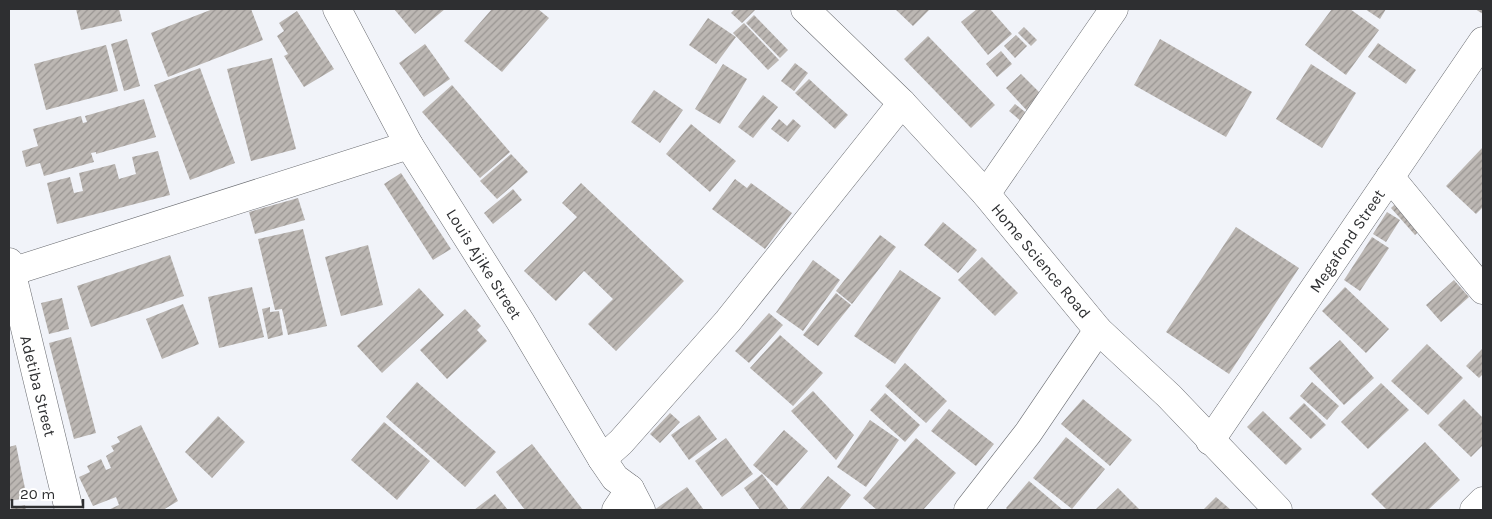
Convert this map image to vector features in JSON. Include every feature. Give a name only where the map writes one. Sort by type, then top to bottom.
[{"type":"street","name":"Louis Ajike Street","points":[[337,9],[409,145],[520,321],[629,503]]},
{"type":"street","name":"Home Science Road","points":[[805,9],[902,103],[986,194],[1098,330],[1169,396],[1278,510]]},
{"type":"street","points":[[986,194],[1114,9]]},
{"type":"street","name":"Megafond Street","points":[[1210,441],[1483,41]]},
{"type":"street","points":[[602,460],[728,321],[902,103]]},
{"type":"street","points":[[10,267],[409,145]]},
{"type":"street","points":[[1390,178],[1483,290]]},
{"type":"street","name":"Adetiba Street","points":[[10,267],[69,510]]},
{"type":"street","points":[[968,510],[1028,433],[1098,330]]},
{"type":"street","points":[[1474,510],[1483,501]]},
{"type":"building","points":[[76,9],[119,9],[122,21],[81,30]]},
{"type":"building","points":[[213,9],[251,9],[263,40],[168,77],[151,33]]},
{"type":"building","points":[[394,9],[445,9],[415,34]]},
{"type":"building","points":[[492,9],[538,9],[549,18],[502,72],[464,41]]},
{"type":"building","points":[[735,9],[756,9],[742,23],[731,13]]},
{"type":"building","points":[[895,9],[930,9],[913,26]]},
{"type":"building","points":[[977,9],[990,9],[1012,34],[988,55],[961,22]]},
{"type":"building","points":[[1332,9],[1350,9],[1379,30],[1346,75],[1305,45]]},
{"type":"building","points":[[1365,9],[1386,9],[1380,19]]},
{"type":"building","points":[[1475,9],[1483,9],[1483,14]]},
{"type":"building","points":[[297,11],[334,69],[304,87],[284,56],[288,54],[277,36],[284,31],[279,23]]},
{"type":"building","points":[[754,15],[788,50],[780,58],[746,23]]},
{"type":"building","points":[[708,18],[736,37],[716,64],[689,45]]},
{"type":"building","points":[[744,23],[779,60],[768,70],[733,33]]},
{"type":"building","points":[[1024,27],[1037,40],[1031,46],[1018,33]]},
{"type":"building","points":[[1016,35],[1027,46],[1015,58],[1004,46]]},
{"type":"building","points":[[928,36],[995,105],[971,128],[904,59]]},
{"type":"building","points":[[127,39],[140,86],[124,91],[111,44]]},
{"type":"building","points":[[1160,39],[1252,92],[1226,137],[1134,85]]},
{"type":"building","points":[[1378,43],[1416,70],[1406,84],[1368,57]]},
{"type":"building","points":[[425,44],[450,79],[424,97],[399,63]]},
{"type":"building","points":[[106,45],[118,91],[46,110],[34,64]]},
{"type":"building","points":[[1001,51],[1012,64],[997,77],[986,64]]},
{"type":"building","points":[[272,58],[296,149],[251,161],[227,69]]},
{"type":"building","points":[[795,63],[808,73],[794,91],[781,81]]},
{"type":"building","points":[[723,64],[747,79],[720,124],[695,109]]},
{"type":"building","points":[[1311,64],[1356,93],[1322,148],[1276,119]]},
{"type":"building","points":[[200,68],[235,163],[190,180],[154,85]]},
{"type":"building","points":[[1021,74],[1045,98],[1029,113],[1006,88]]},
{"type":"building","points":[[809,79],[848,115],[835,129],[795,93]]},
{"type":"building","points":[[452,85],[510,152],[480,178],[422,112]]},
{"type":"building","points":[[654,90],[683,110],[660,143],[631,122]]},
{"type":"building","points":[[763,95],[778,107],[753,138],[738,127]]},
{"type":"building","points":[[144,99],[156,137],[96,154],[96,152],[91,153],[94,162],[44,176],[40,163],[26,167],[22,151],[38,146],[33,129],[81,116],[83,123],[87,122],[85,116]]},
{"type":"building","points":[[1015,104],[1029,115],[1022,122],[1009,111]]},
{"type":"building","points":[[779,119],[787,126],[793,119],[801,126],[788,142],[771,129]]},
{"type":"building","points":[[691,124],[736,161],[710,192],[666,154]]},
{"type":"building","points":[[1483,147],[1483,207],[1476,214],[1446,186]]},
{"type":"building","points":[[158,151],[170,195],[57,224],[47,183],[70,177],[74,193],[83,191],[79,173],[115,164],[119,179],[136,174],[132,157]]},
{"type":"building","points":[[511,154],[528,172],[497,199],[480,181]]},
{"type":"building","points":[[401,173],[451,249],[433,260],[384,184]]},
{"type":"building","points":[[735,179],[747,188],[751,183],[792,213],[765,249],[712,209]]},
{"type":"building","points":[[581,183],[684,281],[616,351],[588,324],[613,299],[584,271],[556,301],[524,271],[577,217],[562,203]]},
{"type":"building","points":[[513,189],[522,200],[493,224],[484,213]]},
{"type":"building","points":[[298,198],[305,220],[255,234],[249,212]]},
{"type":"building","points":[[1402,198],[1425,226],[1415,235],[1391,208]]},
{"type":"building","points":[[1387,212],[1400,220],[1386,242],[1373,234]]},
{"type":"building","points":[[943,222],[977,250],[958,273],[924,245]]},
{"type":"building","points":[[1236,227],[1299,268],[1229,374],[1166,332]]},
{"type":"building","points":[[303,229],[327,326],[288,335],[282,309],[275,310],[258,239]]},
{"type":"building","points":[[880,235],[896,247],[852,304],[836,291]]},
{"type":"building","points":[[1372,237],[1389,248],[1360,291],[1344,280]]},
{"type":"building","points":[[368,245],[383,305],[341,316],[325,257]]},
{"type":"building","points":[[170,255],[184,296],[91,327],[77,286]]},
{"type":"building","points":[[982,257],[1018,293],[995,316],[958,280]]},
{"type":"building","points":[[813,260],[840,280],[803,331],[776,312]]},
{"type":"building","points":[[900,270],[941,298],[895,364],[854,336]]},
{"type":"building","points":[[1454,280],[1469,297],[1441,322],[1426,305]]},
{"type":"building","points":[[252,287],[264,337],[219,348],[208,297]]},
{"type":"building","points":[[1345,287],[1389,329],[1366,353],[1322,311]]},
{"type":"building","points":[[419,288],[444,315],[382,373],[357,346]]},
{"type":"building","points":[[836,293],[851,305],[818,346],[803,335]]},
{"type":"building","points":[[62,298],[69,329],[49,334],[41,303]]},
{"type":"building","points":[[183,304],[199,344],[162,359],[146,319]]},
{"type":"building","points":[[270,307],[270,312],[279,311],[283,335],[268,339],[262,309]]},
{"type":"building","points":[[465,309],[481,326],[477,330],[487,341],[447,379],[420,350]]},
{"type":"building","points":[[769,313],[783,325],[749,363],[735,351]]},
{"type":"building","points":[[780,335],[823,373],[793,406],[750,368]]},
{"type":"building","points":[[71,337],[96,433],[74,439],[49,343]]},
{"type":"building","points":[[1340,340],[1374,378],[1344,405],[1309,368]]},
{"type":"building","points":[[1427,344],[1463,378],[1428,415],[1391,381]]},
{"type":"building","points":[[1483,348],[1483,374],[1479,378],[1466,366]]},
{"type":"building","points":[[905,363],[947,401],[926,423],[885,386]]},
{"type":"building","points":[[417,382],[496,452],[465,487],[386,417]]},
{"type":"building","points":[[1312,382],[1339,406],[1327,420],[1300,396]]},
{"type":"building","points":[[1381,383],[1409,410],[1368,449],[1341,422]]},
{"type":"building","points":[[813,391],[854,435],[836,460],[791,411]]},
{"type":"building","points":[[885,393],[920,425],[905,442],[870,410]]},
{"type":"building","points":[[1083,399],[1132,440],[1110,466],[1061,424]]},
{"type":"building","points":[[1464,399],[1483,418],[1483,445],[1471,457],[1438,425]]},
{"type":"building","points":[[1304,403],[1326,425],[1311,439],[1289,418]]},
{"type":"building","points":[[949,409],[994,444],[976,466],[931,431]]},
{"type":"building","points":[[1263,411],[1302,449],[1286,465],[1247,427]]},
{"type":"building","points":[[670,413],[680,422],[660,443],[650,434]]},
{"type":"building","points":[[699,415],[717,439],[689,460],[671,435]]},
{"type":"building","points":[[218,416],[245,442],[212,478],[185,452]]},
{"type":"building","points":[[870,420],[899,440],[866,487],[837,467]]},
{"type":"building","points":[[384,422],[430,461],[397,500],[351,460]]},
{"type":"building","points":[[141,425],[178,501],[163,510],[108,510],[119,505],[116,497],[93,506],[79,477],[90,472],[87,466],[101,459],[106,470],[111,468],[106,456],[114,451],[111,446],[120,442],[117,437]]},
{"type":"building","points":[[784,430],[808,451],[777,486],[753,465]]},
{"type":"building","points":[[1066,437],[1105,469],[1072,509],[1033,478]]},
{"type":"building","points":[[726,438],[753,474],[722,497],[695,461]]},
{"type":"building","points":[[916,438],[956,473],[923,510],[877,510],[863,498]]},
{"type":"building","points":[[1425,442],[1460,480],[1428,510],[1387,510],[1371,494]]},
{"type":"building","points":[[532,444],[583,510],[525,510],[496,472]]},
{"type":"building","points":[[16,445],[27,498],[9,501],[9,447]]},
{"type":"building","points":[[762,474],[789,510],[760,510],[744,488]]},
{"type":"building","points":[[828,476],[851,495],[839,510],[799,510]]},
{"type":"building","points":[[1029,481],[1063,510],[1008,510],[1006,508]]},
{"type":"building","points":[[687,487],[704,510],[654,510]]},
{"type":"building","points":[[1118,488],[1140,510],[1095,510]]},
{"type":"building","points":[[495,494],[508,510],[474,510]]},
{"type":"building","points":[[1216,497],[1231,510],[1203,510]]},
{"type":"building","points":[[25,505],[26,510],[9,510],[9,509]]}]
